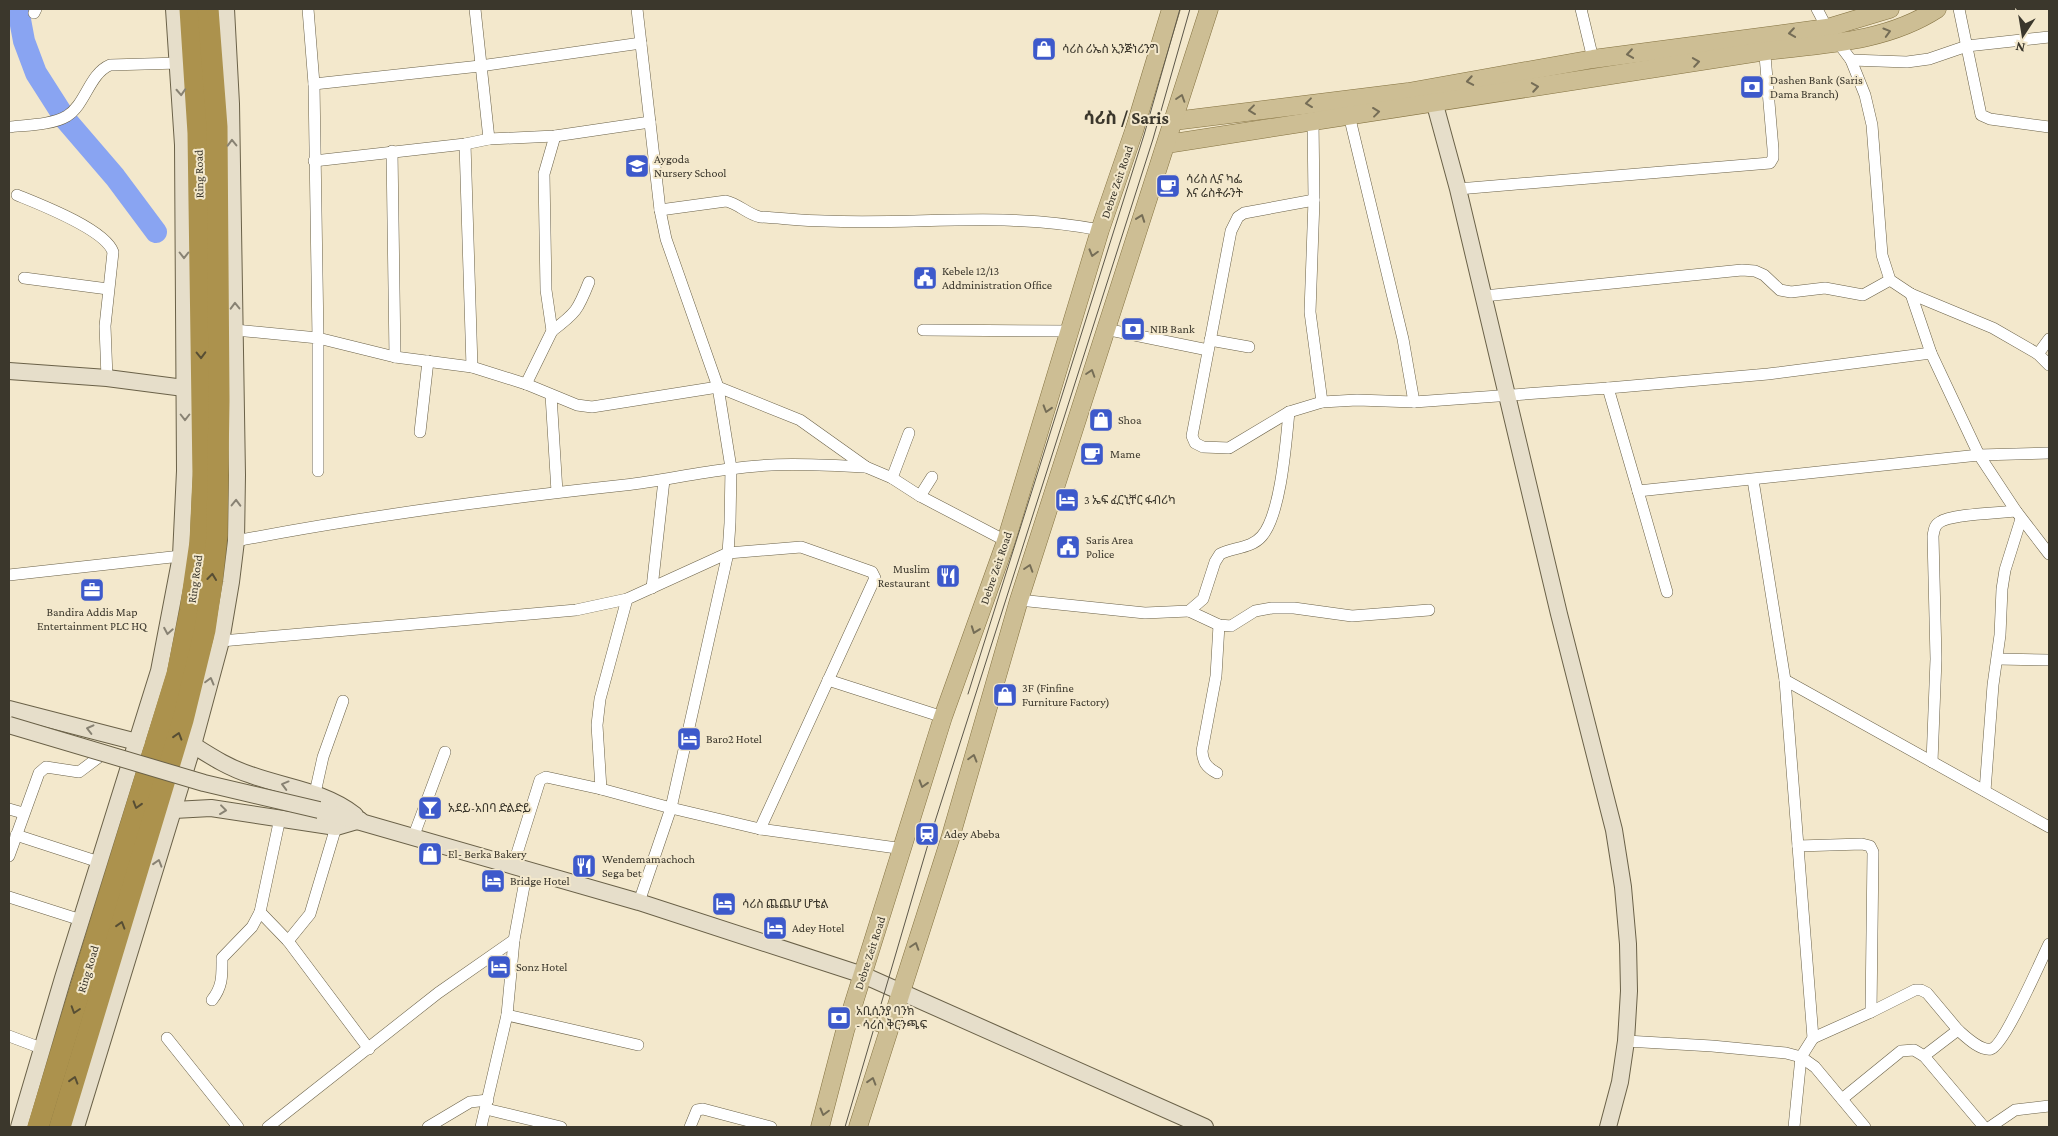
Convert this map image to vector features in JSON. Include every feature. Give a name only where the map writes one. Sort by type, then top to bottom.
[{"type":"highway","name":"Ring Road","points":[[38,1127],[177,674],[190,611],[200,542],[203,476],[198,133],[190,9]]},
{"type":"highway","name":"Ring Road","points":[[60,1127],[183,720],[205,630],[212,582],[217,535],[219,400],[217,127],[208,9]]},
{"type":"main road","name":"Debre Zeit Road","points":[[820,1127],[851,1012],[904,849],[943,717],[1006,541],[1100,230],[1134,131],[1171,9]]},
{"type":"main road","points":[[858,1127],[950,839],[1019,600],[1133,240],[1167,144],[1209,9]]},
{"type":"main road","points":[[1174,121],[1432,95],[1764,44],[1890,9]]},
{"type":"main road","points":[[1167,144],[1313,120],[1413,108],[1432,95],[1593,59],[1764,44],[1839,42],[1887,33],[1937,9]]},
{"type":"main road","points":[[851,1012],[890,1026]]},
{"type":"street","name":"Ring Road","points":[[19,1127],[98,862],[166,645],[181,556],[185,470],[183,144],[174,9]]},
{"type":"street","points":[[76,1127],[193,745],[220,641],[236,541],[231,104],[226,9]]},
{"type":"street","points":[[308,9],[314,84],[318,471]]},
{"type":"street","points":[[475,9],[489,139]]},
{"type":"street","points":[[637,9],[660,210],[666,239],[718,387],[731,468],[728,553],[671,808],[638,902]]},
{"type":"street","points":[[1581,9],[1593,59]]},
{"type":"street","points":[[1817,9],[1826,28],[1839,42],[1851,60],[1865,95],[1872,125],[1882,255],[1890,280],[1911,294],[1993,328],[2038,354],[2049,366]]},
{"type":"street","points":[[1959,9],[1981,115],[2049,127]]},
{"type":"street","points":[[1851,60],[1907,62],[1929,59],[1967,46],[2049,38]]},
{"type":"street","points":[[314,84],[480,66],[641,44]]},
{"type":"street","points":[[1458,190],[1770,163],[1773,158],[1773,149],[1764,44]]},
{"type":"street","points":[[9,127],[52,121],[65,117],[79,104],[102,68],[110,65],[179,63]]},
{"type":"street","points":[[1432,95],[1458,190],[1559,614],[1614,830],[1623,887],[1628,944],[1629,991],[1626,1041],[1620,1082],[1608,1127]]},
{"type":"street","points":[[1349,115],[1403,339],[1414,402]]},
{"type":"street","points":[[1313,120],[1314,200],[1310,312],[1322,402]]},
{"type":"street","points":[[314,161],[466,144],[489,139],[556,136],[650,122]]},
{"type":"street","points":[[552,331],[546,290],[544,174],[556,136]]},
{"type":"street","points":[[466,144],[472,367]]},
{"type":"street","points":[[392,151],[395,357]]},
{"type":"street","points":[[16,194],[87,228],[102,237],[110,245],[113,252],[105,326],[107,378]]},
{"type":"street","points":[[1314,200],[1244,213],[1238,217],[1231,231],[1192,436],[1195,443],[1203,447],[1229,448],[1289,412],[1322,402],[1358,400],[1414,402],[1608,388],[1768,374],[1931,353]]},
{"type":"street","points":[[660,210],[726,202],[736,204],[753,215],[760,217],[825,222],[1029,220],[1063,223],[1100,230]]},
{"type":"street","points":[[1484,296],[1742,270],[1755,270],[1764,275],[1780,290],[1791,292],[1824,288],[1863,295],[1890,280]]},
{"type":"street","points":[[24,278],[108,289]]},
{"type":"street","points":[[526,384],[552,331],[573,315],[580,307],[589,282]]},
{"type":"street","points":[[1911,294],[1931,353],[1979,454],[2018,515],[2049,554]]},
{"type":"street","points":[[1105,329],[1209,345],[1249,347]]},
{"type":"street","points":[[235,330],[318,338],[395,357],[472,367],[526,384],[578,405],[592,407],[718,387],[800,420],[866,467],[892,478],[920,496],[1006,541]]},
{"type":"street","points":[[922,330],[1070,331]]},
{"type":"street","points":[[2038,354],[2049,339]]},
{"type":"street","points":[[420,432],[428,361]]},
{"type":"street","points":[[9,371],[107,378],[184,388]]},
{"type":"street","points":[[1608,388],[1667,592]]},
{"type":"street","points":[[552,395],[557,492]]},
{"type":"street","points":[[1189,611],[1203,599],[1215,562],[1220,554],[1247,546],[1262,536],[1271,518],[1280,482],[1289,412]]},
{"type":"street","points":[[892,478],[909,434]]},
{"type":"street","points":[[1638,491],[1979,454],[2049,453]]},
{"type":"street","points":[[236,541],[316,525],[557,492],[664,480],[731,468],[819,465],[866,467]]},
{"type":"street","points":[[920,496],[932,477]]},
{"type":"street","points":[[652,588],[664,480]]},
{"type":"street","points":[[1753,480],[1785,680],[1813,1038]]},
{"type":"street","points":[[1985,791],[1993,685],[1998,659],[2004,570],[2018,515]]},
{"type":"street","points":[[1932,762],[1936,659],[1933,536],[1935,527],[1940,521],[1954,518],[2018,515]]},
{"type":"street","points":[[220,641],[576,610],[626,599],[728,553],[801,547],[819,552],[874,575],[760,829]]},
{"type":"street","points":[[9,575],[181,556]]},
{"type":"street","points":[[601,789],[597,725],[600,699],[626,599]]},
{"type":"street","points":[[1019,600],[1145,613],[1189,611],[1219,625],[1231,626],[1256,611],[1272,608],[1294,608],[1352,616],[1430,610]]},
{"type":"street","points":[[1217,773],[1208,768],[1203,761],[1202,750],[1216,676],[1219,625]]},
{"type":"street","points":[[1998,659],[2049,660]]},
{"type":"street","points":[[828,680],[943,717]]},
{"type":"street","points":[[1785,680],[2049,827]]},
{"type":"street","points":[[315,793],[323,757],[343,702]]},
{"type":"street","points":[[9,709],[137,742]]},
{"type":"street","points":[[9,725],[204,783],[360,820],[414,835],[638,902],[863,975],[1206,1127]]},
{"type":"street","points":[[193,745],[226,766],[251,776],[315,793],[336,802],[360,820]]},
{"type":"street","points":[[414,835],[445,752]]},
{"type":"street","points":[[9,856],[39,773],[46,767],[79,772],[89,767],[102,754]]},
{"type":"street","points":[[481,1127],[507,1016],[520,868],[540,780],[546,777],[601,789],[760,829],[904,849]]},
{"type":"street","points":[[174,810],[211,808],[336,827],[360,820]]},
{"type":"street","points":[[9,809],[23,813]]},
{"type":"street","points":[[212,1000],[219,990],[224,975],[222,958],[252,927],[260,912],[280,818]]},
{"type":"street","points":[[288,940],[310,914],[336,827]]},
{"type":"street","points":[[16,835],[98,862]]},
{"type":"street","points":[[1798,846],[1862,844],[1870,846],[1872,852],[1871,1012]]},
{"type":"street","points":[[9,897],[81,920]]},
{"type":"street","points":[[260,912],[288,940],[369,1049]]},
{"type":"street","points":[[268,1127],[438,993],[514,940]]},
{"type":"street","points":[[1794,1127],[1801,1057],[1813,1038],[1915,990],[1921,990],[1927,993],[1958,1030],[1981,1048],[1990,1049],[1998,1046],[2007,1032],[2049,944]]},
{"type":"street","points":[[507,1016],[638,1046]]},
{"type":"street","points":[[1924,1056],[1958,1030]]},
{"type":"street","points":[[9,1036],[42,1048]]},
{"type":"street","points":[[167,1038],[238,1127]]},
{"type":"street","points":[[1626,1041],[1730,1048],[1801,1057],[1815,1067],[1865,1127]]},
{"type":"street","points":[[1842,1099],[1902,1051],[1914,1050],[1924,1056],[1984,1127]]},
{"type":"street","points":[[428,1127],[470,1102],[487,1104],[561,1127]]},
{"type":"street","points":[[1990,1127],[2015,1110],[2024,1107],[2049,1106]]},
{"type":"street","points":[[690,1127],[697,1110],[703,1109],[771,1127]]},
{"type":"waterway","points":[[18,9],[24,41],[36,73],[66,120],[115,177],[156,232]]},
{"type":"tram line","points":[[968,694],[1144,135],[1180,9]]},
{"type":"tram line","points":[[845,1127],[931,834],[1153,139],[1190,9]]},
{"type":"place","name":"ሳሪስ ሪኤስ ኢንጅነሪንግ","points":[[1044,49]]},
{"type":"place","name":"Dashen Bank (Saris Dama Branch)","points":[[1752,87]]},
{"type":"place","name":"Aygoda Nursery School","points":[[637,166]]},
{"type":"place","name":"ሳሪስ ሊና ካፌ እና ሬስቶራንት","points":[[1168,186]]},
{"type":"place","name":"Kebele 12/13 Addministration Office","points":[[925,278]]},
{"type":"place","name":"NIB Bank","points":[[1133,329]]},
{"type":"place","name":"Shoa","points":[[1101,420]]},
{"type":"place","name":"Mame","points":[[1092,454]]},
{"type":"place","name":"3 ኤፍ ፈርኒቸር ፋብሪካ","points":[[1067,500]]},
{"type":"place","name":"Saris Area Police","points":[[1068,547]]},
{"type":"place","name":"Muslim Restaurant","points":[[948,576]]},
{"type":"place","name":"Bandira Addis Map Entertainment PLC HQ","points":[[92,590]]},
{"type":"place","name":"3F (Finfine Furniture Factory)","points":[[1005,695]]},
{"type":"place","name":"Baro2 Hotel","points":[[689,739]]},
{"type":"place","name":"አደይ-አበባ ድልድይ","points":[[430,808]]},
{"type":"place","name":"Adey Abeba","points":[[927,834]]},
{"type":"place","name":"El- Berka Bakery","points":[[430,854]]},
{"type":"place","name":"Wendemamachoch Sega bet","points":[[584,866]]},
{"type":"place","name":"Bridge Hotel","points":[[493,881]]},
{"type":"place","name":"ሳሪስ ጨጨሆ ሆቴል","points":[[724,904]]},
{"type":"place","name":"Adey Hotel","points":[[775,928]]},
{"type":"place","name":"Sonz Hotel","points":[[499,967]]},
{"type":"place","name":"አቢሲንያ ባንክ - ሳሪስ ቅርንጫፍ","points":[[839,1018]]},
{"type":"district","name":"ሳሪስ / Saris","points":[[1126,118]]}]
